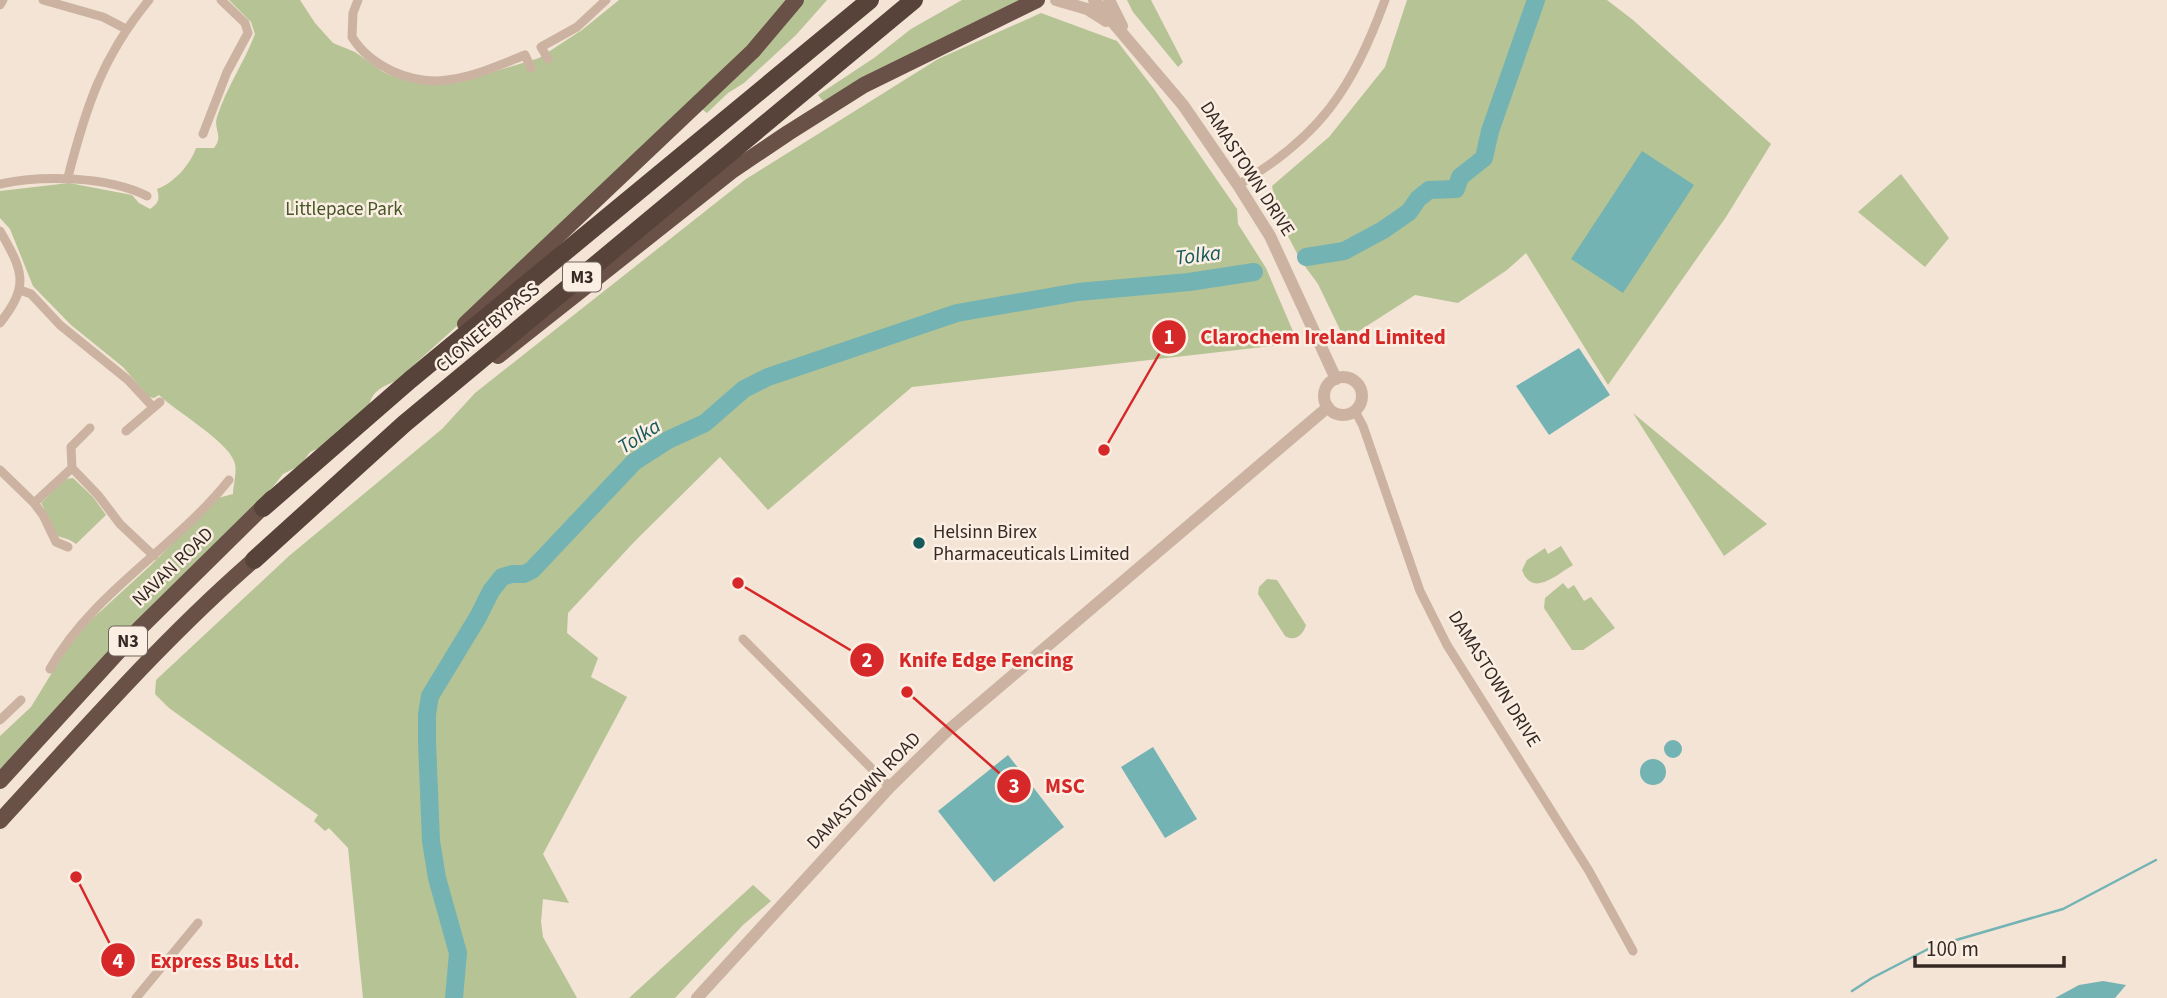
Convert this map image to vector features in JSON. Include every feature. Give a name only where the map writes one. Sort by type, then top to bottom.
[{"type":"highway","name":"NAVAN ROAD","points":[[0,781],[139,629],[306,463],[474,317],[564,232],[753,51],[796,0]]},
{"type":"highway","name":"CLONEE BYPASS","points":[[263,508],[410,380],[870,0]]},
{"type":"highway","name":"CLONEE BYPASS","points":[[254,559],[404,424],[914,0]]},
{"type":"highway","points":[[254,559],[404,431],[733,170],[864,85],[1037,0]]},
{"type":"highway","name":"N3","points":[[0,821],[130,682],[254,559]]},
{"type":"street","points":[[0,5],[3,0]]},
{"type":"street","points":[[43,0],[103,17],[126,29]]},
{"type":"street","points":[[68,177],[83,120],[103,71],[126,29],[149,0]]},
{"type":"street","points":[[203,134],[227,72],[248,33],[245,23],[221,0]]},
{"type":"street","points":[[358,0],[353,13],[352,37],[366,54],[390,71],[419,79],[444,81],[475,75],[525,55],[531,68]]},
{"type":"street","points":[[548,60],[541,47],[577,27],[606,0]]},
{"type":"street","points":[[1056,0],[1087,9],[1128,39]]},
{"type":"street","name":"DAMASTOWN DRIVE","points":[[1094,0],[1183,105],[1238,185],[1270,236],[1336,379]]},
{"type":"street","points":[[1109,0],[1128,39]]},
{"type":"street","points":[[1238,185],[1268,168],[1318,125],[1361,59],[1385,0]]},
{"type":"street","points":[[0,184],[68,177],[134,190],[147,196]]},
{"type":"street","points":[[0,231],[19,270],[20,290],[15,303],[0,323]]},
{"type":"street","points":[[20,290],[31,294],[60,325],[157,404],[126,431]]},
{"type":"street","points":[[1346,377],[1359,386],[1361,402],[1355,411],[1338,414],[1328,407],[1325,391],[1336,379],[1346,377]]},
{"type":"street","name":"DAMASTOWN ROAD","points":[[697,998],[890,788],[976,707],[1328,407]]},
{"type":"street","name":"DAMASTOWN DRIVE","points":[[1355,411],[1363,426],[1420,591],[1447,645],[1589,871],[1633,951]]},
{"type":"street","points":[[90,428],[71,447],[72,468],[98,495],[120,524],[154,556]]},
{"type":"street","points":[[34,503],[72,468]]},
{"type":"street","points":[[0,470],[34,503],[54,539],[68,547]]},
{"type":"street","points":[[50,669],[83,621],[154,556],[229,480]]},
{"type":"street","points":[[743,639],[890,788]]},
{"type":"street","points":[[0,720],[21,700]]},
{"type":"street","points":[[136,998],[198,923]]},
{"type":"green space","name":"Littlepace Park","points":[[229,0],[300,0],[315,23],[333,43],[355,52],[383,72],[398,78],[463,81],[539,58],[582,30],[619,0],[788,0],[745,50],[478,307],[396,381],[379,390],[369,406],[319,448],[310,452],[301,465],[283,474],[262,501],[155,602],[0,770],[0,736],[31,707],[67,648],[90,621],[218,498],[233,494],[236,469],[230,453],[222,445],[159,395],[149,397],[123,367],[71,325],[33,286],[10,229],[0,218],[0,191],[69,183],[132,195],[139,203],[150,209],[153,207],[158,200],[157,189],[181,173],[196,148],[214,148],[217,144],[217,117],[255,34],[251,22]]},
{"type":"green space","points":[[802,0],[827,0],[796,35],[744,83],[728,93],[707,113],[700,108]]},
{"type":"green space","points":[[962,0],[1025,0],[834,100],[823,101],[818,95],[874,58],[911,29]]},
{"type":"green space","points":[[1127,0],[1151,0],[1183,62],[1178,67],[1133,12]]},
{"type":"green space","points":[[1407,0],[1607,0],[1633,20],[1771,144],[1726,217],[1608,385],[1526,253],[1507,270],[1458,303],[1415,295],[1345,340],[1318,284],[1301,261],[1278,217],[1272,186],[1329,137],[1385,67]]},
{"type":"green space","points":[[1041,13],[1117,41],[1154,89],[1237,209],[1238,224],[1266,268],[1298,343],[912,387],[768,510],[720,457],[635,541],[568,613],[567,633],[598,658],[591,677],[627,697],[543,854],[569,903],[543,899],[543,937],[577,998],[462,998],[464,948],[445,893],[433,792],[432,711],[435,693],[481,628],[491,595],[507,581],[521,581],[544,566],[577,529],[602,508],[639,469],[665,450],[706,429],[741,396],[770,379],[872,350],[894,337],[970,318],[969,303],[762,375],[745,384],[708,419],[640,452],[537,560],[523,570],[509,572],[496,580],[469,629],[428,690],[424,711],[422,768],[438,901],[455,955],[452,998],[363,998],[348,848],[329,828],[325,831],[314,821],[318,815],[169,708],[155,694],[156,680],[289,556],[442,429],[475,393],[746,179],[938,59]]},
{"type":"green space","points":[[1901,174],[1949,238],[1925,267],[1858,212]]},
{"type":"green space","points":[[1633,413],[1767,524],[1724,556]]},
{"type":"green space","points":[[73,478],[93,497],[106,515],[76,544],[54,532],[41,503],[65,479]]},
{"type":"green space","points":[[1561,546],[1573,565],[1545,582],[1532,582],[1526,578],[1522,570],[1527,560],[1545,548],[1548,554]]},
{"type":"green space","points":[[1267,579],[1277,580],[1306,625],[1298,636],[1285,636],[1258,594],[1259,587]]},
{"type":"green space","points":[[1563,583],[1568,589],[1574,585],[1584,601],[1591,597],[1615,628],[1583,650],[1572,650],[1544,608],[1545,598]]},
{"type":"green space","points":[[753,885],[771,901],[743,925],[675,998],[629,998]]},
{"type":"water","points":[[1642,151],[1694,185],[1623,293],[1571,259]]},
{"type":"water","points":[[1579,348],[1610,395],[1549,435],[1516,386]]},
{"type":"water","points":[[1673,740],[1679,743],[1682,749],[1679,755],[1673,758],[1667,755],[1664,749],[1667,743]]},
{"type":"water","points":[[1153,747],[1197,819],[1165,838],[1121,767]]},
{"type":"water","points":[[1008,755],[1064,827],[994,882],[938,811]]},
{"type":"water","points":[[1653,759],[1662,763],[1666,772],[1662,781],[1653,785],[1644,781],[1640,772],[1644,763]]},
{"type":"water","points":[[2103,981],[2126,985],[2115,998],[2055,998],[2079,985]]},
{"type":"waterway","name":"Tolka","points":[[1306,257],[1344,251],[1383,230],[1409,212],[1429,190],[1456,189],[1460,177],[1484,158],[1490,131],[1536,0]]},
{"type":"waterway","name":"Tolka","points":[[454,998],[458,953],[437,878],[431,841],[427,714],[430,696],[491,591],[502,577],[532,570],[634,462],[668,440],[705,423],[744,389],[768,377],[957,313],[1078,292],[1189,282],[1254,272]]},
{"type":"waterway","points":[[1852,991],[1932,947],[2063,909],[2156,860]]},
{"type":"place","name":"Clarochem Ireland Limited","points":[[1104,450]]},
{"type":"place","name":"Helsinn Birex Pharmaceuticals Limited","points":[[919,543]]},
{"type":"place","name":"Knife Edge Fencing","points":[[738,583]]},
{"type":"place","name":"MSC","points":[[907,692]]},
{"type":"place","name":"Express Bus Ltd.","points":[[76,877]]}]
